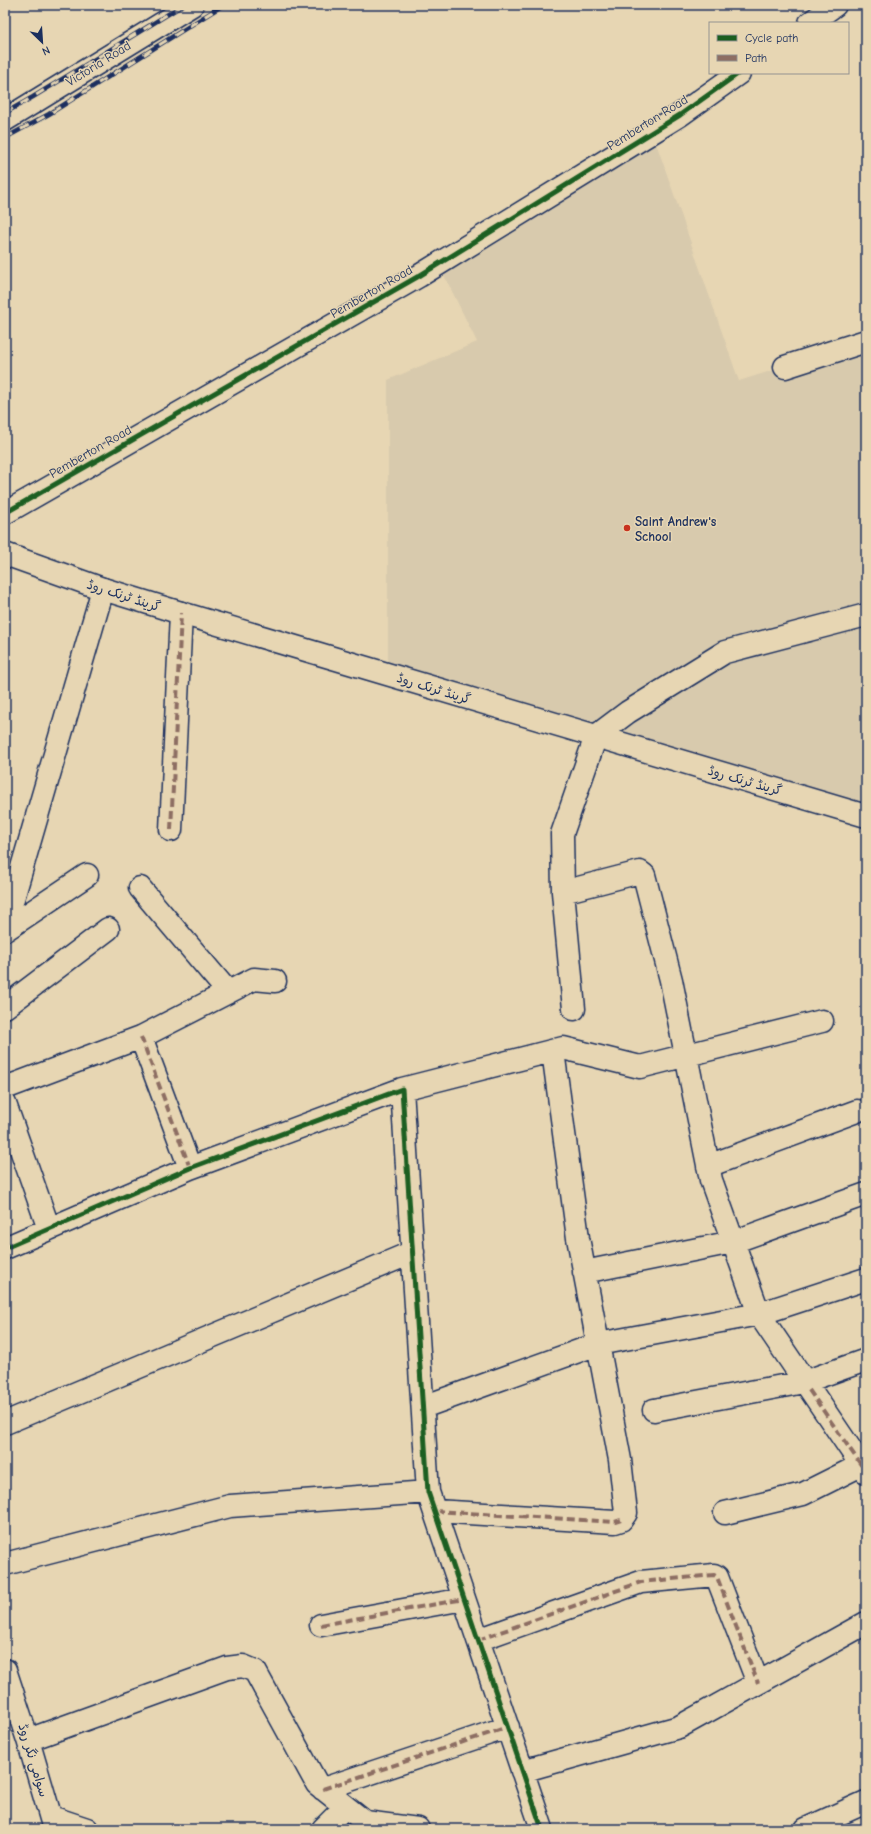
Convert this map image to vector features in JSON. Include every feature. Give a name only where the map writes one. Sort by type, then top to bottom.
[{"type":"street","name":"Victoria Road","points":[[5,120],[192,5]]},
{"type":"street","points":[[811,22],[835,5]]},
{"type":"street","name":"Pemberton Road","points":[[5,514],[419,276],[680,115],[738,74]]},
{"type":"street","points":[[785,367],[866,341]]},
{"type":"street","name":"گرینڈ ٹرنک روڈ","points":[[5,554],[103,589],[181,613],[866,816]]},
{"type":"street","points":[[5,926],[103,589]]},
{"type":"street","points":[[171,830],[181,613]]},
{"type":"street","points":[[574,1009],[563,892],[562,834],[596,736],[628,712],[663,692],[725,652],[866,615]]},
{"type":"street","points":[[563,892],[640,872],[644,875],[671,980],[711,1180],[759,1314],[863,1469],[803,1494],[724,1513]]},
{"type":"street","points":[[5,930],[87,875]]},
{"type":"street","points":[[140,888],[228,992]]},
{"type":"street","points":[[5,1007],[108,930]]},
{"type":"street","points":[[5,1088],[141,1037],[254,979],[275,981]]},
{"type":"street","points":[[5,1248],[190,1168],[402,1089],[563,1048],[640,1067],[822,1021]]},
{"type":"street","points":[[141,1037],[190,1168]]},
{"type":"street","points":[[5,1564],[230,1506],[432,1501],[614,1522],[621,1520],[626,1513],[620,1460],[578,1238],[553,1051]]},
{"type":"street","points":[[402,1089],[423,1406],[432,1501],[542,1829]]},
{"type":"street","points":[[5,1104],[49,1229]]},
{"type":"street","points":[[708,1166],[857,1111]]},
{"type":"street","points":[[584,1272],[733,1242],[866,1194]]},
{"type":"street","points":[[5,1423],[413,1252]]},
{"type":"street","points":[[423,1406],[598,1344],[759,1314],[866,1279]]},
{"type":"street","points":[[654,1410],[807,1386],[866,1360]]},
{"type":"street","points":[[478,1640],[641,1582],[714,1575],[717,1577],[758,1683]]},
{"type":"street","points":[[321,1625],[464,1598]]},
{"type":"street","points":[[522,1771],[679,1727],[866,1623]]},
{"type":"street","points":[[28,1740],[226,1668],[243,1666],[255,1671],[317,1784],[365,1822],[418,1829]]},
{"type":"street","name":"سوامی نگر روڈ","points":[[5,1670],[28,1740],[52,1823]]},
{"type":"street","points":[[323,1789],[508,1727]]},
{"type":"street","points":[[806,1829],[866,1802]]},
{"type":"street","points":[[323,1829],[345,1807]]},
{"type":"street","points":[[52,1823],[87,1829]]},
{"type":"shaded area","name":"Saint Andrew's School","points":[[655,140],[739,381],[866,341],[866,815],[388,674],[388,380],[477,342],[441,269]]},
{"type":"railway","points":[[5,113],[183,5]]},
{"type":"railway","points":[[5,138],[49,114],[223,5]]},
{"type":"marked path","points":[[171,830],[181,613]]},
{"type":"marked path","points":[[141,1037],[190,1168]]},
{"type":"marked path","points":[[809,1390],[866,1472]]},
{"type":"marked path","points":[[435,1511],[615,1522],[621,1520]]},
{"type":"marked path","points":[[478,1640],[641,1582],[714,1575],[717,1577],[758,1683]]},
{"type":"marked path","points":[[321,1625],[464,1599]]},
{"type":"marked path","points":[[323,1789],[508,1727]]},
{"type":"cycle path","points":[[5,513],[419,276],[680,115],[738,74]]},
{"type":"cycle path","points":[[5,1248],[190,1168],[402,1089],[428,1492],[542,1829]]},
{"type":"place","name":"Saint Andrew's School","points":[[627,528]]}]
